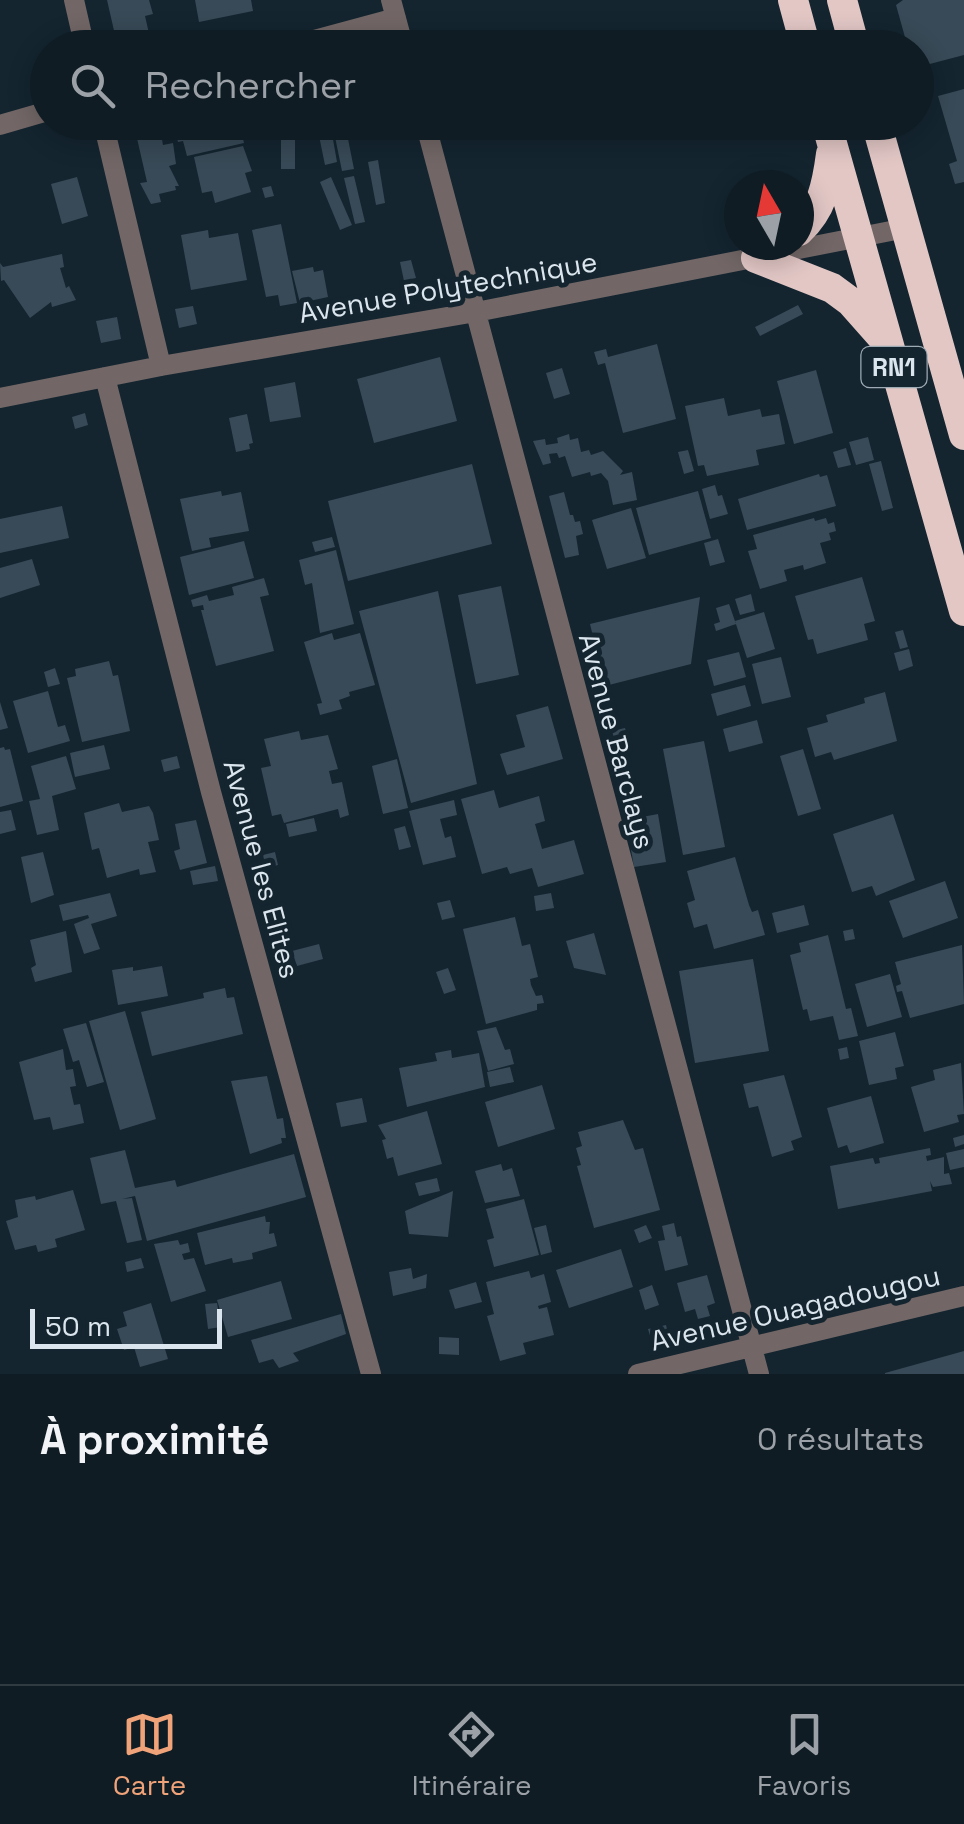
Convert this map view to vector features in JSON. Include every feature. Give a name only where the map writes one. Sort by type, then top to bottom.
[{"type":"highway","points":[[793,0],[801,30]]},
{"type":"highway","points":[[842,0],[850,30]]},
{"type":"highway","points":[[814,215],[822,203],[828,140]]},
{"type":"highway","name":"RN1","points":[[831,140],[964,610]]},
{"type":"highway","name":"RN1","points":[[881,140],[958,394],[964,435]]},
{"type":"highway","points":[[785,260],[851,302],[886,342]]},
{"type":"street","points":[[74,0],[81,30]]},
{"type":"street","points":[[335,30],[394,9]]},
{"type":"street","points":[[0,125],[30,116]]},
{"type":"street","points":[[107,140],[160,366]]},
{"type":"street","name":"Avenue Barclays","points":[[430,140],[759,1374]]},
{"type":"street","name":"Avenue Polytechnique","points":[[814,245],[906,228]]},
{"type":"street","name":"Avenue Polytechnique","points":[[0,398],[160,366],[476,312],[732,260]]},
{"type":"street","name":"Avenue les Elites","points":[[105,377],[212,792],[371,1374]]},
{"type":"street","name":"Avenue Ouagadougou","points":[[638,1374],[964,1296]]},
{"type":"building","points":[[107,0],[149,0],[153,14],[145,16],[148,30],[114,30]]},
{"type":"building","points":[[195,0],[251,0],[253,11],[199,22]]},
{"type":"building","points":[[903,0],[964,0],[964,55],[934,63],[934,30],[903,30],[896,5]]},
{"type":"building","points":[[964,89],[964,182],[955,184],[949,164],[957,161],[938,96]]},
{"type":"building","points":[[137,140],[173,143],[176,164],[169,166],[179,186],[159,194],[161,202],[151,204],[140,183],[147,182]]},
{"type":"building","points":[[178,140],[243,140],[244,143],[187,156],[183,141]]},
{"type":"building","points":[[281,140],[295,140],[295,169],[281,169]]},
{"type":"building","points":[[320,140],[333,140],[337,162],[325,165]]},
{"type":"building","points":[[336,140],[348,140],[354,169],[342,171]]},
{"type":"building","points":[[243,146],[252,171],[245,173],[251,192],[215,203],[212,191],[202,193],[194,157]]},
{"type":"building","points":[[378,160],[385,203],[376,205],[368,162]]},
{"type":"building","points":[[354,176],[365,222],[355,224],[344,178]]},
{"type":"building","points":[[77,177],[88,216],[62,224],[51,184]]},
{"type":"building","points":[[331,177],[352,225],[340,230],[320,182]]},
{"type":"building","points":[[271,186],[274,196],[265,198],[262,188]]},
{"type":"building","points":[[281,224],[297,303],[280,306],[278,295],[266,297],[252,230]]},
{"type":"building","points":[[208,230],[209,238],[238,233],[247,280],[191,290],[181,235]]},
{"type":"building","points":[[62,254],[64,267],[60,268],[66,288],[69,286],[76,300],[52,307],[51,302],[30,318],[1,281],[0,263],[3,267]]},
{"type":"building","points":[[411,260],[416,278],[404,281],[400,262]]},
{"type":"building","points":[[313,267],[314,272],[323,270],[328,297],[300,303],[292,271]]},
{"type":"building","points":[[798,305],[803,314],[760,336],[755,327]]},
{"type":"building","points":[[193,306],[197,324],[179,328],[175,309]]},
{"type":"building","points":[[117,317],[121,339],[101,343],[96,321]]},
{"type":"building","points":[[657,344],[676,419],[623,433],[605,363],[598,365],[594,352],[606,349],[608,357]]},
{"type":"building","points":[[440,357],[457,421],[374,443],[357,379]]},
{"type":"building","points":[[562,368],[570,394],[554,399],[546,373]]},
{"type":"building","points":[[816,370],[833,433],[794,444],[777,381]]},
{"type":"building","points":[[295,382],[301,417],[270,422],[264,388]]},
{"type":"building","points":[[724,398],[728,416],[760,409],[762,417],[779,414],[785,444],[756,450],[759,465],[707,476],[704,465],[698,466],[685,406]]},
{"type":"building","points":[[85,413],[88,425],[75,429],[72,417]]},
{"type":"building","points":[[247,414],[253,443],[249,444],[250,449],[236,452],[229,418]]},
{"type":"building","points":[[569,434],[570,440],[578,438],[581,452],[589,450],[591,455],[603,451],[623,471],[620,475],[632,472],[637,500],[613,505],[608,481],[601,473],[572,477],[565,456],[559,458],[557,453],[549,454],[551,463],[543,465],[533,441],[558,443],[557,438]]},
{"type":"building","points":[[868,437],[874,460],[856,465],[849,442]]},
{"type":"building","points":[[846,448],[851,465],[838,468],[833,452]]},
{"type":"building","points":[[688,450],[694,471],[684,474],[678,452]]},
{"type":"building","points":[[881,461],[893,508],[882,511],[869,464]]},
{"type":"building","points":[[472,464],[492,544],[348,581],[328,501]]},
{"type":"building","points":[[819,474],[827,475],[836,506],[747,530],[738,499]]},
{"type":"building","points":[[715,485],[728,514],[710,519],[702,489]]},
{"type":"building","points":[[221,491],[222,496],[241,492],[249,531],[209,538],[211,547],[192,551],[180,499]]},
{"type":"building","points":[[698,491],[711,538],[649,555],[636,508]]},
{"type":"building","points":[[564,492],[570,515],[575,522],[580,521],[583,534],[576,536],[579,555],[565,558],[549,496]]},
{"type":"building","points":[[62,506],[69,538],[0,553],[0,519]]},
{"type":"building","points":[[631,508],[646,558],[607,569],[592,520]]},
{"type":"building","points":[[826,518],[828,524],[834,522],[836,531],[829,533],[831,540],[820,543],[826,563],[804,570],[803,565],[784,570],[787,581],[760,589],[748,551],[757,549],[753,535]]},
{"type":"building","points":[[332,537],[335,547],[315,552],[312,542]]},
{"type":"building","points":[[718,539],[725,562],[710,566],[704,543]]},
{"type":"building","points":[[244,541],[254,578],[189,595],[180,557]]},
{"type":"building","points":[[336,550],[354,624],[320,633],[312,583],[305,585],[299,560]]},
{"type":"building","points":[[32,559],[40,585],[0,598],[0,568]]},
{"type":"building","points":[[862,577],[875,621],[864,624],[868,640],[817,654],[813,639],[808,640],[795,596]]},
{"type":"building","points":[[264,578],[269,595],[260,597],[274,651],[216,666],[203,605],[193,607],[191,600],[207,595],[209,601],[234,595],[232,587]]},
{"type":"building","points":[[501,586],[519,675],[476,684],[458,595]]},
{"type":"building","points":[[438,591],[477,784],[411,803],[359,611]]},
{"type":"building","points":[[751,594],[755,611],[740,615],[735,599]]},
{"type":"building","points":[[700,597],[691,664],[605,686],[590,624]]},
{"type":"building","points":[[729,604],[736,624],[716,631],[714,624],[720,622],[716,608]]},
{"type":"building","points":[[764,612],[775,649],[747,658],[735,621]]},
{"type":"building","points":[[903,630],[908,647],[900,649],[895,632]]},
{"type":"building","points":[[332,633],[334,640],[360,633],[375,685],[349,692],[350,696],[339,700],[342,709],[320,715],[317,704],[322,703],[304,642]]},
{"type":"building","points":[[909,649],[913,666],[899,671],[894,653]]},
{"type":"building","points":[[739,652],[746,677],[714,686],[707,660]]},
{"type":"building","points":[[781,657],[791,697],[762,704],[752,664]]},
{"type":"building","points":[[109,661],[113,676],[118,675],[130,731],[82,742],[67,678],[76,676],[75,669]]},
{"type":"building","points":[[55,668],[60,684],[48,687],[44,672]]},
{"type":"building","points":[[745,685],[751,706],[717,716],[711,694]]},
{"type":"building","points":[[48,691],[58,727],[65,725],[70,741],[28,753],[13,701]]},
{"type":"building","points":[[885,692],[897,741],[834,760],[831,752],[815,757],[807,728],[828,722],[826,715]]},
{"type":"building","points":[[0,702],[8,728],[0,730]]},
{"type":"building","points":[[548,706],[563,759],[507,775],[500,754],[525,747],[516,715]]},
{"type":"building","points":[[757,720],[763,743],[729,752],[723,729]]},
{"type":"building","points":[[625,728],[630,746],[617,750],[612,731]]},
{"type":"building","points":[[299,731],[301,740],[328,735],[338,769],[329,771],[332,784],[342,782],[349,815],[340,818],[338,809],[284,823],[281,814],[272,816],[261,768],[271,766],[264,739]]},
{"type":"building","points":[[704,741],[725,847],[683,855],[663,749]]},
{"type":"building","points":[[104,745],[110,769],[75,777],[70,753]]},
{"type":"building","points":[[0,748],[10,749],[23,801],[0,807]]},
{"type":"building","points":[[803,749],[821,809],[798,816],[780,756]]},
{"type":"building","points":[[66,756],[76,789],[52,796],[59,830],[37,835],[29,801],[40,799],[31,766]]},
{"type":"building","points":[[177,756],[180,768],[164,772],[161,760]]},
{"type":"building","points":[[397,759],[408,808],[383,814],[372,766]]},
{"type":"building","points":[[494,790],[499,808],[539,796],[545,821],[535,824],[542,849],[574,840],[584,874],[538,887],[532,868],[510,874],[507,867],[482,874],[461,799]]},
{"type":"building","points":[[454,800],[457,815],[440,819],[445,838],[451,836],[456,857],[423,865],[409,811]]},
{"type":"building","points":[[119,803],[122,812],[149,806],[153,813],[159,840],[148,842],[156,872],[140,875],[139,869],[107,878],[99,848],[92,850],[84,813]]},
{"type":"building","points":[[11,810],[16,830],[0,834],[0,812]]},
{"type":"building","points":[[658,814],[666,862],[634,867],[626,820]]},
{"type":"building","points":[[893,814],[915,880],[876,896],[872,886],[852,892],[833,834]]},
{"type":"building","points":[[314,818],[317,831],[289,837],[286,824]]},
{"type":"building","points":[[196,820],[207,863],[180,870],[174,851],[180,849],[175,824]]},
{"type":"building","points":[[405,826],[411,847],[399,850],[394,829]]},
{"type":"building","points":[[43,852],[54,895],[31,903],[21,857]]},
{"type":"building","points":[[275,852],[278,865],[266,868],[263,855]]},
{"type":"building","points":[[735,857],[749,905],[752,912],[758,910],[765,935],[714,949],[707,924],[694,928],[687,903],[695,900],[687,871]]},
{"type":"building","points":[[215,866],[218,881],[193,885],[190,871]]},
{"type":"building","points":[[945,881],[958,918],[903,938],[889,901]]},
{"type":"building","points":[[110,893],[117,916],[91,924],[100,949],[84,954],[74,924],[89,918],[88,915],[63,921],[59,905]]},
{"type":"building","points":[[551,893],[554,908],[536,911],[534,896]]},
{"type":"building","points":[[450,900],[455,917],[442,920],[437,903]]},
{"type":"building","points":[[804,905],[809,925],[777,933],[772,913]]},
{"type":"building","points":[[515,917],[522,946],[530,944],[538,977],[530,979],[531,985],[536,996],[542,995],[544,1003],[537,1004],[537,1010],[486,1024],[463,929]]},
{"type":"building","points":[[853,929],[855,939],[845,941],[843,931]]},
{"type":"building","points":[[66,931],[72,972],[35,982],[31,968],[36,965],[30,940]]},
{"type":"building","points":[[594,933],[606,975],[574,968],[566,941]]},
{"type":"building","points":[[828,935],[846,1009],[851,1008],[858,1036],[839,1040],[833,1016],[810,1021],[807,1009],[803,1010],[790,955],[801,952],[799,943]]},
{"type":"building","points":[[319,944],[323,959],[297,966],[292,951]]},
{"type":"building","points":[[962,945],[964,1004],[910,1018],[902,991],[897,992],[896,986],[901,984],[895,962]]},
{"type":"building","points":[[753,959],[769,1051],[695,1063],[679,971]]},
{"type":"building","points":[[162,966],[168,996],[118,1005],[112,970]]},
{"type":"building","points":[[448,968],[456,990],[444,994],[436,972]]},
{"type":"building","points":[[890,974],[902,1017],[867,1027],[855,984]]},
{"type":"building","points":[[225,988],[227,998],[234,997],[243,1034],[152,1056],[141,1012],[204,998],[203,993]]},
{"type":"building","points":[[125,1011],[156,1119],[120,1130],[89,1021]]},
{"type":"building","points":[[86,1023],[104,1082],[87,1087],[79,1060],[73,1062],[63,1029]]},
{"type":"building","points":[[496,1027],[514,1064],[488,1071],[477,1031]]},
{"type":"building","points":[[895,1032],[904,1066],[895,1068],[897,1079],[869,1085],[859,1041]]},
{"type":"building","points":[[847,1047],[849,1058],[840,1060],[838,1049]]},
{"type":"building","points":[[63,1049],[66,1070],[73,1069],[76,1086],[70,1087],[74,1105],[80,1104],[84,1123],[53,1130],[50,1117],[34,1120],[19,1062]]},
{"type":"building","points":[[451,1050],[452,1058],[479,1053],[485,1087],[407,1107],[399,1068],[437,1061],[435,1053]]},
{"type":"building","points":[[961,1063],[964,1114],[957,1115],[959,1122],[924,1132],[911,1087],[935,1080],[933,1070]]},
{"type":"building","points":[[510,1067],[514,1082],[490,1087],[487,1072]]},
{"type":"building","points":[[784,1075],[802,1137],[791,1141],[794,1150],[772,1157],[758,1106],[749,1108],[743,1084]]},
{"type":"building","points":[[267,1076],[277,1119],[283,1118],[286,1138],[250,1154],[231,1081]]},
{"type":"building","points":[[542,1085],[555,1129],[498,1147],[485,1102]]},
{"type":"building","points":[[871,1096],[884,1143],[850,1153],[847,1145],[838,1148],[827,1108]]},
{"type":"building","points":[[362,1098],[367,1122],[341,1127],[336,1103]]},
{"type":"building","points":[[427,1111],[442,1164],[398,1176],[393,1157],[387,1159],[382,1140],[386,1139],[378,1125]]},
{"type":"building","points":[[623,1120],[635,1150],[643,1148],[660,1210],[594,1228],[577,1166],[581,1165],[576,1148],[582,1146],[578,1132]]},
{"type":"building","points":[[964,1135],[964,1144],[955,1147],[953,1138]]},
{"type":"building","points":[[930,1148],[927,1161],[944,1157],[944,1174],[949,1173],[952,1184],[933,1187],[930,1181],[932,1191],[838,1209],[830,1166],[873,1158],[875,1164],[880,1163],[879,1158]]},
{"type":"building","points":[[964,1149],[964,1167],[950,1170],[946,1153]]},
{"type":"building","points":[[125,1150],[135,1188],[175,1180],[177,1187],[294,1154],[306,1197],[147,1241],[135,1196],[122,1199],[132,1198],[142,1240],[127,1243],[116,1201],[101,1204],[90,1158]]},
{"type":"building","points":[[501,1164],[503,1171],[512,1168],[520,1196],[485,1203],[475,1171]]},
{"type":"building","points":[[437,1178],[440,1191],[419,1196],[415,1183]]},
{"type":"building","points":[[73,1190],[85,1230],[55,1239],[57,1247],[38,1252],[36,1245],[15,1250],[6,1221],[18,1217],[15,1200],[35,1196],[36,1200]]},
{"type":"building","points":[[453,1191],[448,1237],[409,1234],[405,1211]]},
{"type":"building","points":[[524,1199],[539,1255],[494,1267],[487,1240],[494,1238],[486,1209]]},
{"type":"building","points":[[265,1216],[277,1246],[252,1253],[253,1259],[233,1263],[232,1258],[205,1265],[197,1233]]},
{"type":"building","points":[[674,1223],[688,1265],[665,1271],[658,1241],[665,1240],[662,1226]]},
{"type":"building","points":[[546,1225],[552,1252],[541,1255],[534,1228]]},
{"type":"building","points":[[646,1225],[652,1238],[639,1243],[634,1230]]},
{"type":"building","points":[[178,1240],[180,1245],[188,1243],[190,1252],[182,1254],[184,1260],[194,1258],[206,1291],[171,1302],[154,1244]]},
{"type":"building","points":[[621,1249],[633,1287],[569,1308],[556,1270]]},
{"type":"building","points":[[141,1258],[144,1268],[127,1272],[125,1262]]},
{"type":"building","points":[[411,1268],[413,1279],[427,1274],[426,1288],[393,1296],[389,1272]]},
{"type":"building","points":[[529,1271],[531,1278],[544,1274],[551,1302],[538,1306],[547,1307],[554,1335],[523,1343],[526,1354],[500,1361],[487,1316],[494,1314],[486,1282]]},
{"type":"building","points":[[707,1275],[715,1303],[707,1306],[710,1316],[698,1319],[695,1309],[685,1312],[677,1283]]},
{"type":"building","points":[[281,1281],[292,1319],[228,1337],[217,1300]]},
{"type":"building","points":[[476,1282],[482,1302],[455,1309],[449,1290]]},
{"type":"building","points":[[652,1285],[659,1305],[645,1310],[639,1290]]},
{"type":"building","points":[[151,1303],[168,1359],[140,1367],[134,1347],[124,1350],[117,1329],[127,1326],[123,1312]]},
{"type":"building","points":[[217,1303],[221,1327],[208,1329],[205,1304]]},
{"type":"building","points":[[341,1314],[346,1334],[293,1353],[299,1361],[279,1368],[273,1359],[259,1363],[251,1340]]},
{"type":"building","points":[[666,1325],[670,1341],[653,1346],[648,1329]]},
{"type":"building","points":[[439,1337],[459,1338],[459,1355],[439,1354]]},
{"type":"building","points":[[964,1351],[964,1374],[885,1374],[885,1373]]}]
